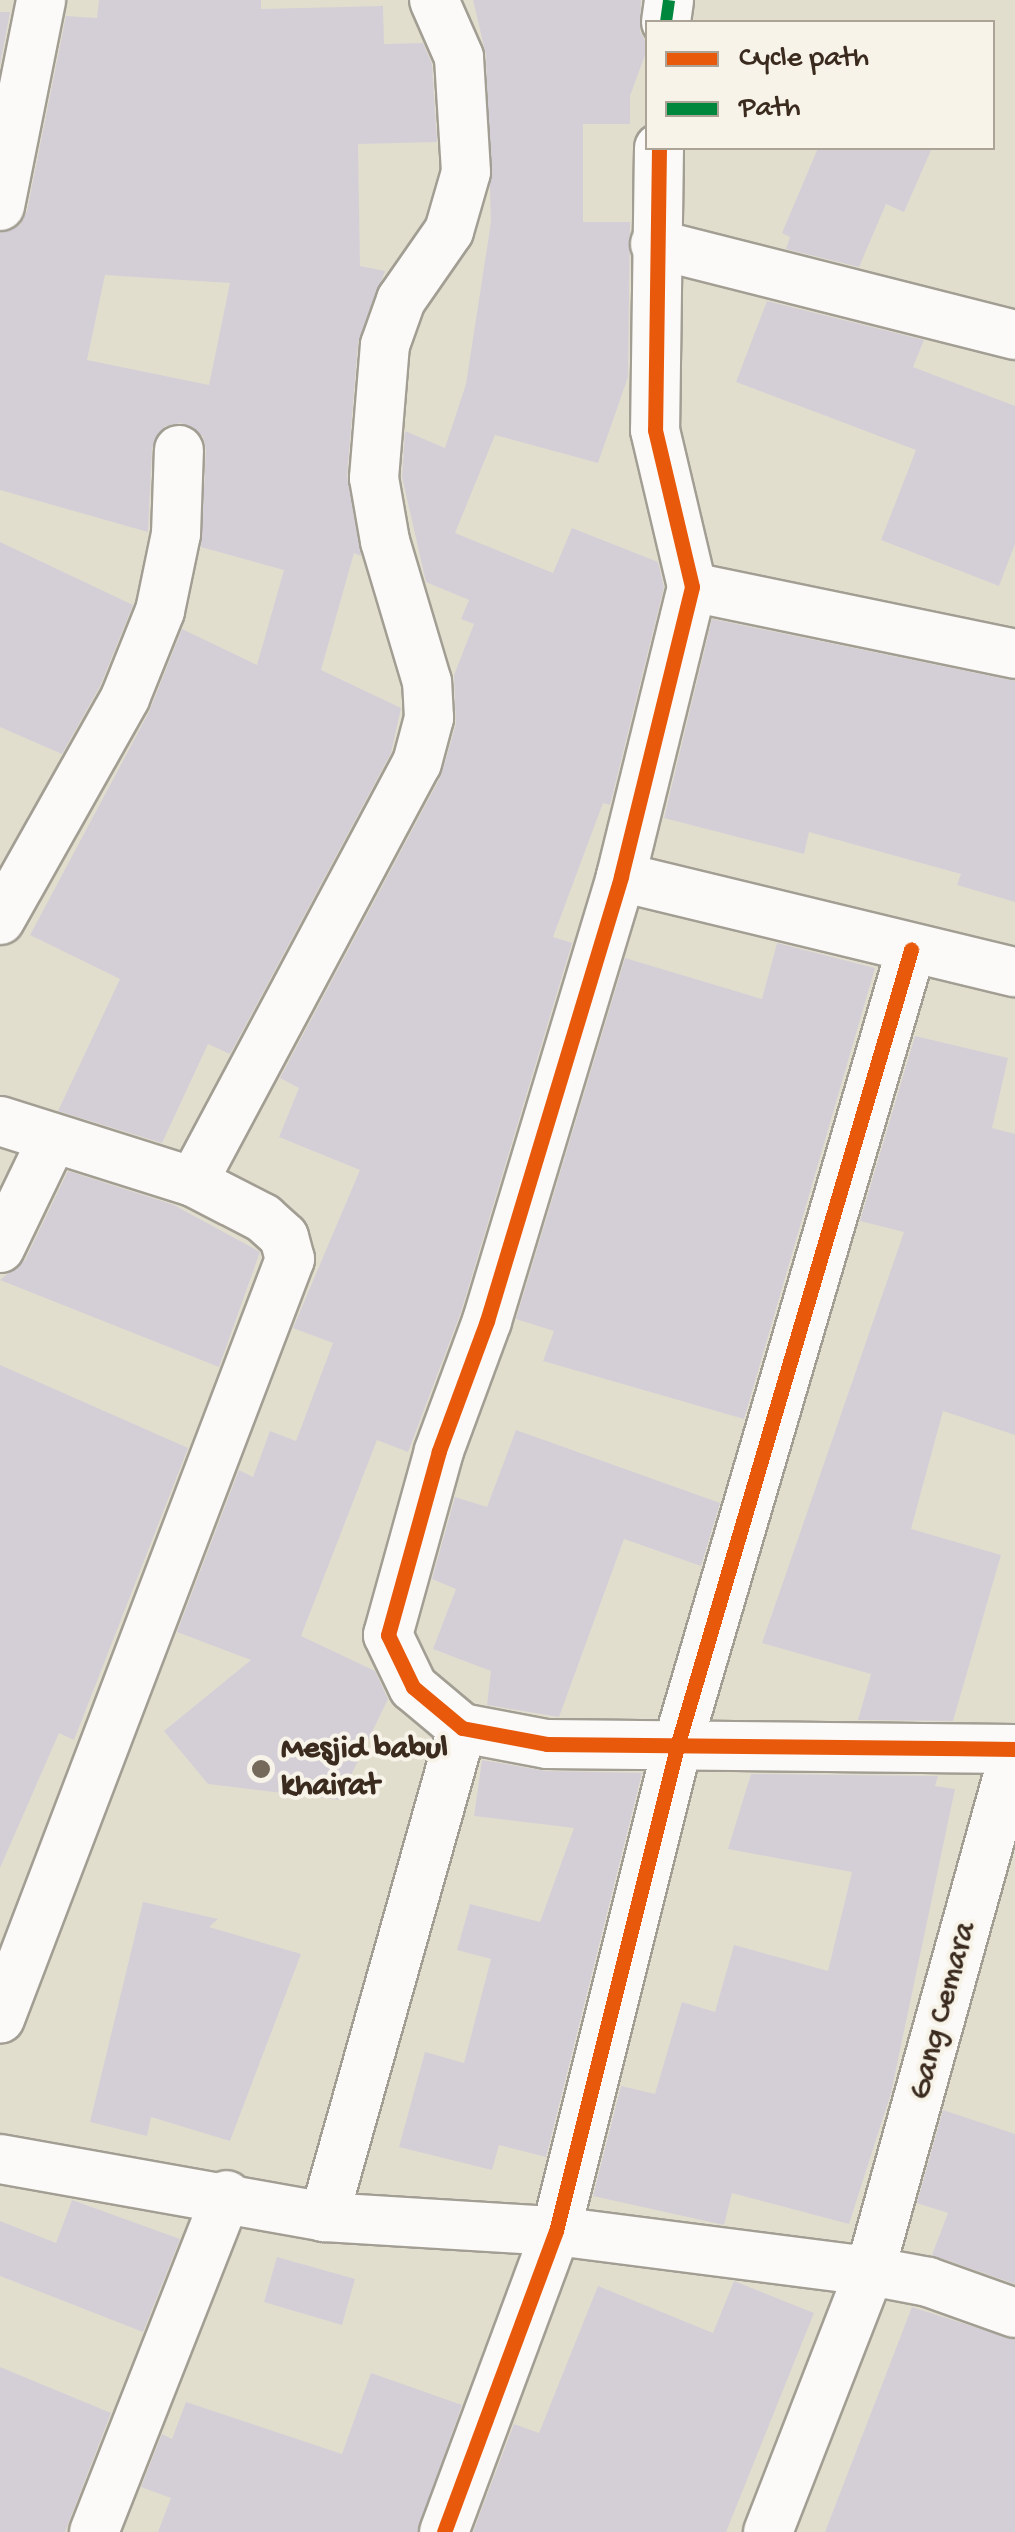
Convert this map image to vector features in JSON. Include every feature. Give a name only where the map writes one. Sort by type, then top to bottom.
[{"type":"street","points":[[0,206],[41,0]]},
{"type":"street","points":[[193,1182],[417,763],[429,718],[428,682],[385,541],[374,478],[385,344],[401,300],[449,231],[466,172],[459,57],[434,0]]},
{"type":"street","points":[[658,150],[655,430],[692,587],[621,877],[488,1322],[439,1451],[388,1636],[413,1686],[462,1728],[547,1744],[1015,1749]]},
{"type":"street","points":[[655,244],[1015,335]]},
{"type":"street","points":[[0,920],[125,698],[160,611],[176,534],[179,450]]},
{"type":"street","points":[[692,587],[1015,654]]},
{"type":"street","points":[[621,877],[1015,972]]},
{"type":"street","points":[[444,2532],[556,2231],[678,1743],[911,950]]},
{"type":"street","points":[[0,1122],[193,1182],[264,1218],[284,1237],[286,1282],[0,2019]]},
{"type":"street","points":[[0,1248],[53,1138]]},
{"type":"street","points":[[324,2217],[462,1728]]},
{"type":"street","name":"Gang Cemara","points":[[768,2532],[870,2271],[1015,1749]]},
{"type":"street","points":[[0,2159],[227,2195],[324,2217],[556,2231],[870,2271],[928,2282],[1015,2313]]},
{"type":"street","points":[[94,2532],[227,2195]]},
{"type":"building","points":[[99,0],[261,0],[261,9],[383,6],[384,44],[423,43],[432,64],[437,142],[358,144],[360,266],[385,271],[358,343],[347,476],[361,556],[354,553],[321,670],[401,708],[391,753],[230,1054],[208,1044],[162,1143],[58,1111],[120,979],[30,935],[149,712],[182,629],[257,665],[284,570],[201,547],[206,450],[203,436],[181,423],[165,426],[152,448],[148,532],[0,490],[0,233],[20,225],[27,211],[66,16],[97,18]],"holes":[[[105,275],[230,283],[209,385],[87,360]]]},
{"type":"building","points":[[473,0],[641,0],[640,31],[645,55],[630,96],[630,124],[583,124],[583,222],[630,222],[628,377],[598,463],[495,435],[455,533],[553,573],[572,528],[658,562],[664,587],[610,805],[603,803],[553,937],[572,943],[461,1312],[408,1452],[377,1440],[301,1636],[375,1671],[388,1699],[339,1800],[208,1784],[164,1731],[251,1660],[177,1632],[239,1470],[253,1477],[270,1431],[296,1441],[333,1343],[293,1328],[360,1170],[279,1137],[299,1088],[280,1078],[441,776],[456,724],[454,675],[474,624],[461,619],[469,600],[426,582],[402,477],[405,431],[445,448],[466,384],[491,222],[486,55]]},
{"type":"building","points":[[0,12],[10,12],[0,65]]},
{"type":"building","points":[[817,150],[931,150],[904,212],[886,204],[859,267],[786,249],[790,237],[782,233]]},
{"type":"building","points":[[767,301],[924,340],[913,367],[1015,406],[1015,544],[999,586],[881,540],[916,450],[736,382]]},
{"type":"building","points":[[0,542],[133,605],[100,686],[62,754],[0,727]]},
{"type":"building","points":[[712,619],[1015,681],[1015,902],[957,885],[961,874],[809,832],[804,854],[664,818]]},
{"type":"building","points":[[777,943],[875,968],[744,1419],[543,1361],[554,1331],[516,1319],[625,958],[762,999]]},
{"type":"building","points":[[915,1036],[1008,1058],[992,1128],[1015,1134],[1015,1435],[943,1411],[911,1529],[1001,1555],[953,1721],[858,1720],[871,1674],[762,1643],[904,1232],[860,1221]]},
{"type":"building","points":[[68,1171],[174,1205],[260,1252],[219,1367],[0,1280],[25,1260]]},
{"type":"building","points":[[0,1365],[188,1448],[74,1740],[59,1733],[0,1868]]},
{"type":"building","points":[[516,1430],[720,1503],[701,1566],[624,1539],[559,1717],[487,1705],[491,1671],[433,1649],[456,1589],[432,1579],[455,1497],[487,1507]]},
{"type":"building","points":[[482,1760],[546,1771],[642,1773],[546,2157],[499,2145],[492,2170],[399,2147],[425,2052],[464,2063],[491,1959],[457,1950],[470,1904],[540,1922],[574,1828],[474,1816]]},
{"type":"building","points":[[751,1774],[938,1776],[935,1786],[955,1789],[891,2093],[849,2224],[732,2193],[724,2225],[593,2196],[621,2086],[655,2094],[682,2002],[715,2012],[734,1945],[828,1971],[852,1872],[728,1849]]},
{"type":"building","points":[[143,1902],[218,1919],[209,1927],[301,1954],[230,2141],[151,2117],[147,2136],[90,2122]]},
{"type":"building","points":[[943,2110],[1015,2134],[1015,2284],[932,2255],[948,2213],[917,2203]]},
{"type":"building","points":[[72,2200],[180,2239],[143,2332],[0,2276],[0,2221],[56,2243]]},
{"type":"building","points":[[277,2257],[355,2279],[342,2325],[264,2302]]},
{"type":"building","points":[[734,2281],[814,2313],[726,2532],[473,2532],[514,2424],[539,2433],[598,2286],[713,2333]]},
{"type":"building","points":[[912,2307],[1015,2340],[1015,2532],[825,2532]]},
{"type":"building","points":[[0,2367],[111,2413],[65,2532],[0,2532]]},
{"type":"building","points":[[371,2373],[462,2405],[417,2532],[158,2532],[171,2498],[141,2487],[162,2434],[172,2439],[186,2402],[342,2454]]},
{"type":"marked path","points":[[666,20],[669,0]]},
{"type":"cycle path","points":[[659,150],[655,430],[692,587],[621,877],[487,1321],[439,1451],[388,1635],[413,1687],[462,1728],[547,1744],[1015,1749]]},
{"type":"cycle path","points":[[444,2532],[556,2231],[678,1743],[911,950]]},
{"type":"place","name":"Mesjid babul khairat","points":[[261,1769]]}]
